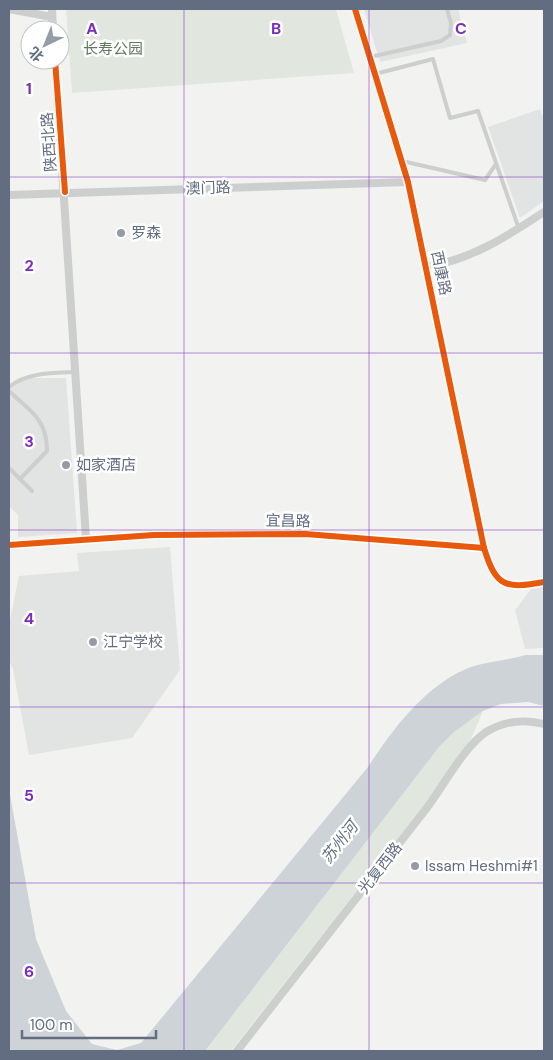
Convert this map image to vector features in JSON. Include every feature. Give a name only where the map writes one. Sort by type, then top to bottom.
[{"type":"street","points":[[9,9],[52,17]]},
{"type":"street","points":[[52,9],[52,20]]},
{"type":"street","name":"西康路","points":[[355,9],[408,182],[484,548]]},
{"type":"street","name":"陕西北路","points":[[56,70],[86,539]]},
{"type":"street","name":"澳门路","points":[[9,195],[408,182]]},
{"type":"street","points":[[427,267],[474,254],[519,229],[544,212]]},
{"type":"street","name":"宜昌路","points":[[9,545],[164,534],[305,534],[484,548]]},
{"type":"street","points":[[484,548],[490,568],[496,578],[504,583],[514,586],[544,582]]},
{"type":"street","name":"光复西路","points":[[237,1051],[442,788],[476,741],[486,732],[502,725],[533,721],[544,724]]},
{"type":"lane","points":[[370,58],[441,41],[450,35],[451,23],[447,9]]},
{"type":"lane","points":[[375,74],[433,58],[450,118],[478,111],[519,229]]},
{"type":"lane","points":[[402,161],[485,180],[496,164]]},
{"type":"lane","points":[[20,479],[47,451],[47,440],[41,422],[9,389],[26,378],[41,374],[76,372]]},
{"type":"lane","points":[[9,468],[32,491]]},
{"type":"shaded area","points":[[364,9],[458,9],[467,43],[380,62]]},
{"type":"shaded area","points":[[540,109],[544,119],[544,201],[520,218],[488,127]]},
{"type":"shaded area","points":[[25,378],[66,378],[77,533],[18,537],[18,515],[9,506],[9,387]]},
{"type":"shaded area","name":"江宁学校","points":[[170,547],[180,670],[132,738],[29,755],[13,669],[9,660],[9,625],[19,576],[79,571],[77,553]]},
{"type":"shaded area","points":[[544,587],[544,648],[525,649],[515,610],[531,589]]},
{"type":"green space","name":"长寿公园","points":[[66,9],[336,9],[354,73],[72,93],[70,20],[67,20]]},
{"type":"green space","points":[[483,711],[465,753],[231,1051],[205,1051],[439,747],[454,732]]},
{"type":"water","name":"苏州河","points":[[526,655],[544,655],[544,706],[528,702],[501,704],[483,711],[454,732],[439,747],[205,1051],[9,1051],[9,789],[36,939],[66,1011],[92,1044],[117,1050],[141,1043],[368,767],[398,724],[423,698],[436,687],[466,669]]},
{"type":"cycle path","points":[[355,9],[408,182],[488,561],[498,578],[511,585],[544,582]]},
{"type":"cycle path","points":[[56,70],[65,192]]},
{"type":"cycle path","points":[[9,545],[154,535],[305,534],[484,548]]},
{"type":"place","name":"罗森","points":[[121,233]]},
{"type":"place","name":"如家酒店","points":[[66,465]]},
{"type":"place","name":"江宁学校","points":[[93,642]]},
{"type":"place","name":"Issam Heshmi#1","points":[[415,866]]}]
